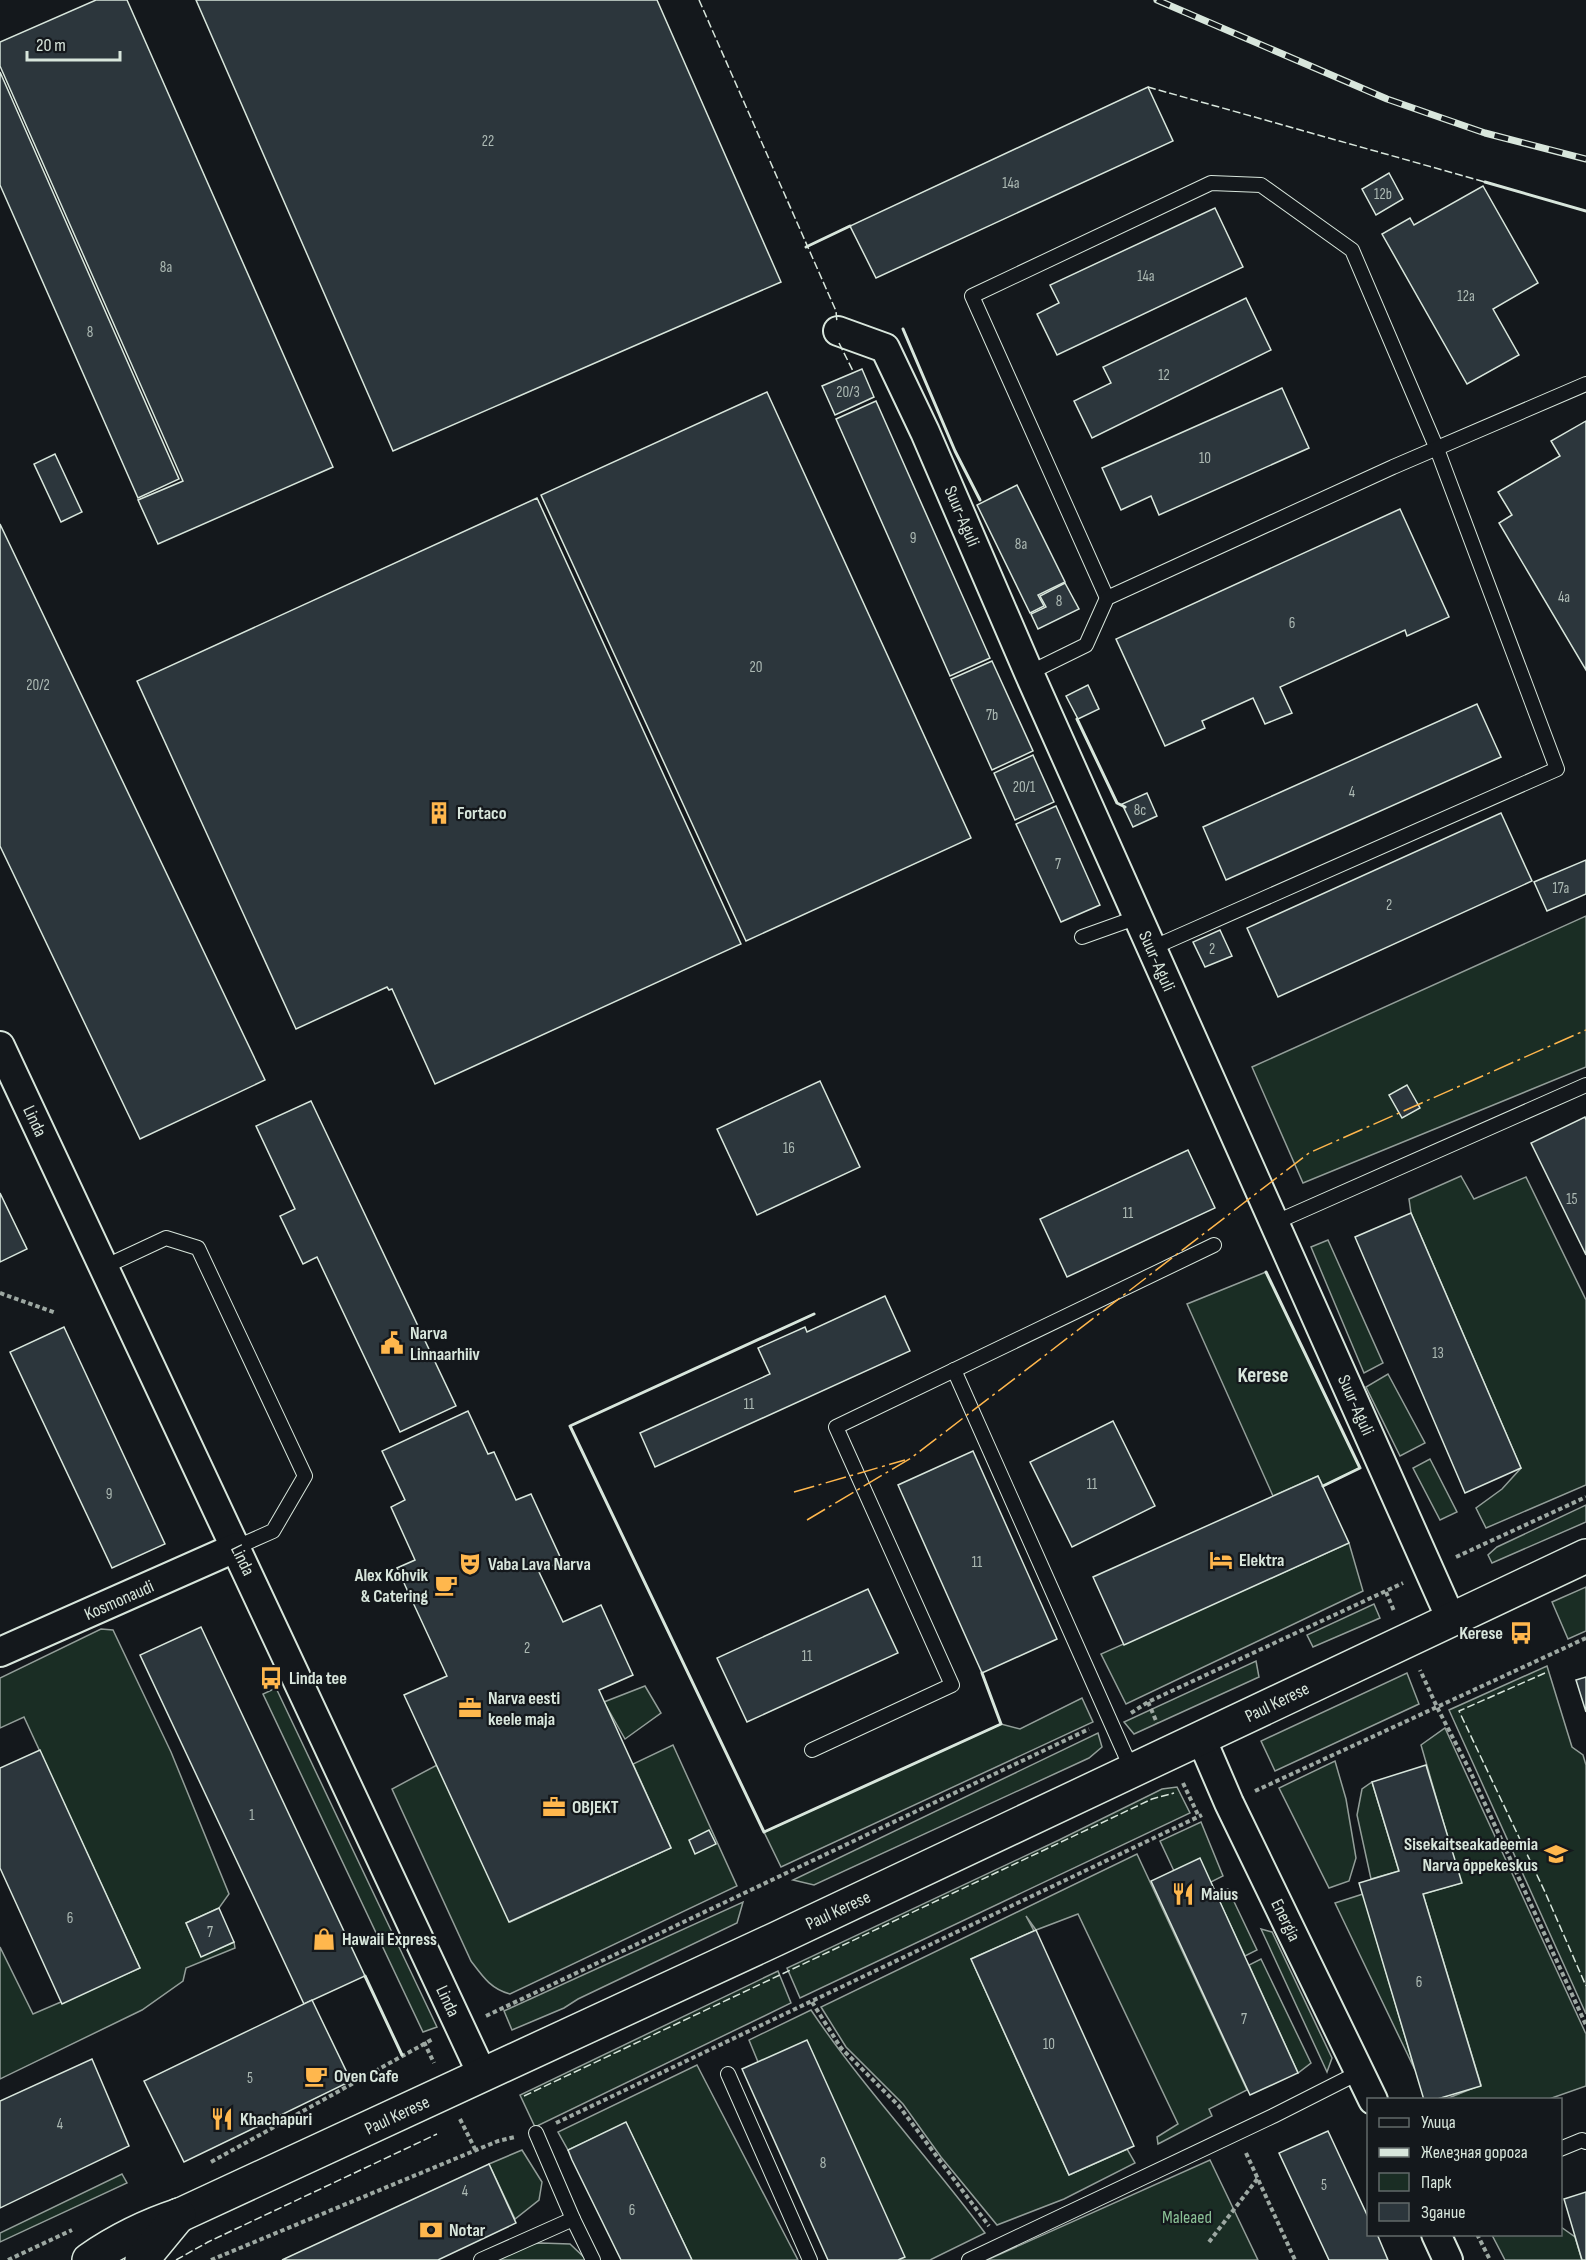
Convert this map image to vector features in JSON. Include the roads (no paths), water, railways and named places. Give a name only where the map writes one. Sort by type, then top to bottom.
[{"type":"highway","name":"Paul Kerese","points":[[89,2260],[136,2231],[180,2215],[483,2076],[1586,1556]]},
{"type":"highway","points":[[142,2260],[180,2215]]},
{"type":"street","name":"Suur-Aguli","points":[[838,331],[885,348],[925,432],[1029,673],[1451,1619]]},
{"type":"street","name":"Linda","points":[[0,1046],[237,1547],[483,2076]]},
{"type":"street","name":"Kosmonaudi","points":[[0,1652],[237,1547]]},
{"type":"street","name":"Energia","points":[[1201,1738],[1229,1803],[1372,2098]]},
{"type":"street","points":[[1436,2236],[1448,2260]]},
{"type":"lane","points":[[1107,598],[972,296],[1211,183],[1261,185],[1352,250],[1437,448],[1557,769],[1152,948]]},
{"type":"lane","points":[[1029,673],[1086,645],[1107,598],[1437,448],[1586,384]]},
{"type":"lane","points":[[1082,938],[1138,917]]},
{"type":"lane","points":[[1274,1223],[1586,1085]]},
{"type":"lane","points":[[104,1267],[166,1238],[198,1248],[305,1476],[273,1531],[237,1547]]},
{"type":"lane","points":[[812,1750],[952,1685],[836,1427],[1214,1245]]},
{"type":"lane","points":[[954,1370],[1132,1770]]},
{"type":"lane","points":[[969,2260],[1360,2072]]},
{"type":"lane","points":[[728,2074],[810,2260]]},
{"type":"lane","points":[[536,2133],[593,2260]]},
{"type":"lane","points":[[1562,2148],[1582,2140],[1586,2142]]},
{"type":"lane","points":[[481,2260],[573,2218]]},
{"type":"railway","points":[[1157,0],[1387,99],[1485,133],[1586,159]]},
{"type":"place","name":"Fortaco","points":[[439,813]]},
{"type":"place","name":"Narva Linnaarhiiv","points":[[392,1343]]},
{"type":"place","name":"Elektra","points":[[1221,1560]]},
{"type":"place","name":"Vaba Lava Narva","points":[[470,1564]]},
{"type":"place","name":"Alex Kohvik & Catering","points":[[446,1585]]},
{"type":"place","name":"Kerese","points":[[1521,1633]]},
{"type":"place","name":"Linda tee","points":[[271,1678]]},
{"type":"place","name":"Narva eesti keele maja","points":[[470,1708]]},
{"type":"place","name":"OBJEKT","points":[[554,1807]]},
{"type":"place","name":"Sisekaitseakadeemia Narva õppekeskus","points":[[1556,1854]]},
{"type":"place","name":"Maius","points":[[1183,1894]]},
{"type":"place","name":"Hawaii Express","points":[[324,1939]]},
{"type":"place","name":"Oven Cafe","points":[[316,2076]]},
{"type":"place","name":"Khachapuri","points":[[222,2119]]},
{"type":"place","name":"Notar","points":[[431,2230]]},
{"type":"district","name":"Kerese","points":[[1263,1375]]},
{"type":"park label","name":"Maleaed","points":[[1187,2217]]}]
